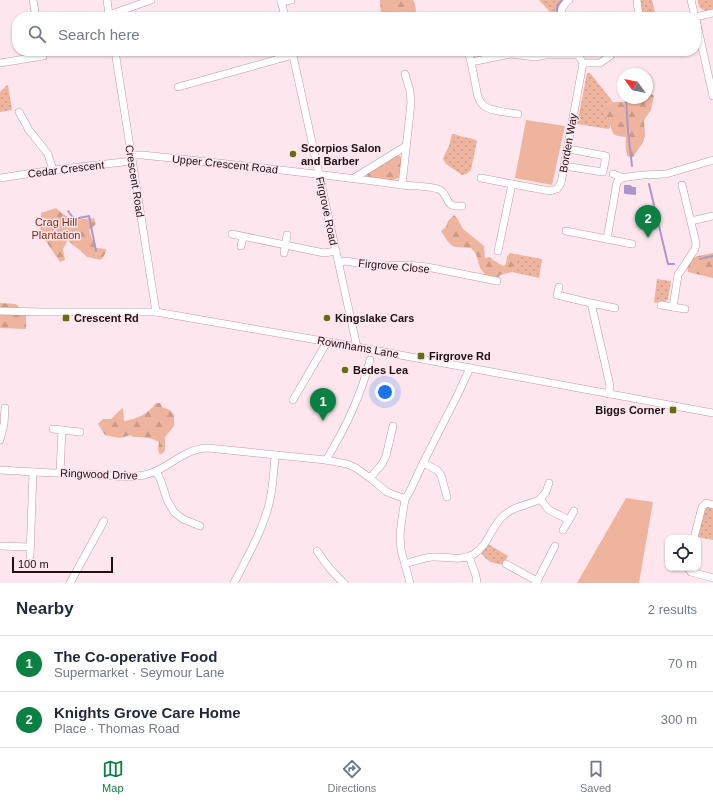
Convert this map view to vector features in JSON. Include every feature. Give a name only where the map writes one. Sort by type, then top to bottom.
[{"type":"street","points":[[33,0],[35,12]]},
{"type":"street","points":[[107,0],[108,12]]},
{"type":"street","points":[[120,12],[151,0]]},
{"type":"street","points":[[284,12],[281,1],[292,0]]},
{"type":"street","points":[[561,12],[562,7],[570,0]]},
{"type":"street","points":[[638,0],[639,12]]},
{"type":"street","points":[[692,0],[695,12]]},
{"type":"street","points":[[701,17],[713,13]]},
{"type":"street","points":[[701,41],[713,96]]},
{"type":"street","points":[[0,63],[35,56]]},
{"type":"street","name":"Crescent Road","points":[[116,56],[156,312]]},
{"type":"street","points":[[178,87],[282,56]]},
{"type":"street","name":"Firgrove Road","points":[[293,56],[357,347]]},
{"type":"street","points":[[469,56],[478,97],[482,104],[492,109],[518,114]]},
{"type":"street","points":[[471,62],[501,56]]},
{"type":"street","points":[[527,56],[540,56]]},
{"type":"street","points":[[580,56],[583,63],[600,63],[610,56]]},
{"type":"street","name":"Borden Way","points":[[481,178],[550,191],[557,189],[561,183],[583,63]]},
{"type":"street","points":[[402,185],[411,103],[410,91],[405,74]]},
{"type":"street","points":[[19,112],[29,130],[48,154],[52,170]]},
{"type":"street","points":[[354,178],[406,146]]},
{"type":"street","points":[[564,166],[603,172],[606,156],[574,150]]},
{"type":"street","name":"Upper Crescent Road","points":[[132,158],[142,155],[354,178],[436,189],[443,192],[451,205],[454,207],[462,206]]},
{"type":"street","name":"Cedar Crescent","points":[[0,178],[132,158]]},
{"type":"street","points":[[607,239],[617,182],[622,178],[666,174],[713,160]]},
{"type":"street","points":[[613,174],[622,178]]},
{"type":"street","points":[[498,251],[512,184]]},
{"type":"street","points":[[673,307],[678,275],[695,249],[696,243],[682,185]]},
{"type":"street","points":[[691,221],[713,216]]},
{"type":"street","points":[[566,231],[632,244]]},
{"type":"street","points":[[232,234],[324,253],[336,251]]},
{"type":"street","points":[[284,253],[287,235]]},
{"type":"street","points":[[242,246],[243,237]]},
{"type":"street","name":"Firgrove Close","points":[[339,263],[345,262],[377,266],[408,265],[427,267],[497,282]]},
{"type":"street","points":[[559,288],[557,295],[615,308]]},
{"type":"street","points":[[591,303],[609,381],[610,387],[608,394]]},
{"type":"street","points":[[661,306],[685,309]]},
{"type":"street","name":"Rownhams Lane","points":[[0,311],[156,312],[357,347],[713,413]]},
{"type":"street","points":[[294,400],[328,342]]},
{"type":"street","points":[[326,460],[349,419],[367,373],[370,360]]},
{"type":"street","points":[[410,583],[401,550],[400,535],[405,499],[470,368]]},
{"type":"street","points":[[0,440],[4,424],[5,408]]},
{"type":"street","points":[[370,478],[382,464],[386,456],[393,426]]},
{"type":"street","points":[[53,429],[80,432]]},
{"type":"street","points":[[60,473],[62,430]]},
{"type":"street","name":"Ringwood Drive","points":[[0,470],[132,477],[156,471],[186,454],[202,448],[326,460],[347,464],[356,468],[387,492],[405,499]]},
{"type":"street","points":[[234,583],[258,536],[267,513],[271,496],[275,455]]},
{"type":"street","points":[[423,463],[437,470],[441,475],[447,497]]},
{"type":"street","points":[[156,471],[169,505],[174,512],[182,519],[200,526]]},
{"type":"street","points":[[30,556],[33,472]]},
{"type":"street","points":[[405,564],[430,557],[457,558],[474,554],[484,546],[500,518],[507,512],[540,500],[546,492],[549,482]]},
{"type":"street","points":[[540,500],[549,510],[569,520]]},
{"type":"street","points":[[695,535],[702,507],[706,503],[713,505]]},
{"type":"street","points":[[563,530],[574,511]]},
{"type":"street","points":[[70,583],[104,521]]},
{"type":"street","points":[[0,546],[10,550],[30,548]]},
{"type":"street","points":[[506,564],[536,582],[555,546]]},
{"type":"street","points":[[317,551],[332,572],[344,583]]},
{"type":"street","points":[[469,556],[478,583]]},
{"type":"street","points":[[690,571],[713,578]]},
{"type":"green space","points":[[380,0],[413,0],[416,12],[381,12]]},
{"type":"green space","points":[[539,0],[564,0],[558,7],[558,12],[549,11]]},
{"type":"green space","points":[[640,0],[652,0],[655,12],[642,12]]},
{"type":"green space","points":[[698,0],[713,0],[713,10],[705,11],[699,7]]},
{"type":"green space","points":[[587,73],[590,73],[613,102],[606,105],[606,117],[610,123],[610,128],[608,129],[577,124]]},
{"type":"green space","points":[[8,85],[12,110],[0,112],[0,92]]},
{"type":"green space","points":[[617,102],[617,104],[652,104],[651,110],[644,120],[645,136],[643,142],[633,157],[627,156],[626,137],[618,136],[613,133],[605,113],[606,105]]},
{"type":"green space","points":[[526,120],[565,126],[552,185],[515,178]]},
{"type":"green space","points":[[452,134],[477,141],[471,170],[466,174],[462,175],[446,164],[443,159],[449,146]]},
{"type":"green space","points":[[396,155],[403,159],[402,173],[400,177],[392,180],[382,180],[368,177],[368,172]]},
{"type":"green space","name":"Crag Hill Plantation","points":[[56,208],[65,215],[74,219],[94,218],[96,224],[89,230],[96,248],[106,249],[101,260],[87,257],[68,240],[63,249],[65,260],[60,262],[39,231],[41,213]]},
{"type":"green space","points":[[454,215],[463,229],[484,246],[485,258],[490,257],[503,266],[506,264],[507,257],[510,253],[515,254],[517,260],[512,272],[500,275],[497,279],[486,276],[480,268],[476,254],[471,248],[452,246],[441,231],[446,227],[448,221]]},
{"type":"green space","points":[[713,253],[713,278],[688,272],[687,267],[690,259]]},
{"type":"green space","points":[[515,254],[542,259],[539,278],[512,272],[517,260]]},
{"type":"green space","points":[[657,279],[671,281],[668,299],[660,303],[654,302]]},
{"type":"green space","points":[[0,303],[16,304],[26,315],[26,329],[0,328]]},
{"type":"green space","points":[[156,403],[160,403],[162,407],[170,410],[174,415],[174,426],[165,437],[165,451],[160,455],[158,450],[159,442],[156,440],[133,437],[131,435],[120,438],[105,435],[98,424],[103,419],[111,419],[123,408],[124,421],[133,419],[146,413]]},
{"type":"green space","points":[[626,498],[653,502],[639,583],[577,583]]},
{"type":"green space","points":[[707,507],[713,507],[713,540],[701,538],[701,535],[699,535]]},
{"type":"green space","points":[[488,544],[508,556],[503,565],[490,562],[481,553]]},
{"type":"shaded area","points":[[624,185],[636,187],[636,195],[625,194]]},
{"type":"waterway","points":[[557,11],[557,6],[562,0]]},
{"type":"waterway","points":[[626,104],[632,166]]},
{"type":"waterway","points":[[649,184],[668,264],[674,264]]},
{"type":"waterway","points":[[68,211],[74,219],[89,216],[96,251]]},
{"type":"waterway","points":[[700,259],[713,256]]},
{"type":"place","name":"Scorpios Salon and Barber","points":[[293,154]]},
{"type":"place","name":"Knights Grove Care Home","points":[[648,238]]},
{"type":"place","name":"Crescent Rd","points":[[66,318]]},
{"type":"place","name":"Kingslake Cars","points":[[327,318]]},
{"type":"place","name":"Firgrove Rd","points":[[421,356]]},
{"type":"place","name":"Bedes Lea","points":[[345,370]]},
{"type":"place","name":"Biggs Corner","points":[[673,410]]},
{"type":"place","name":"The Co-operative Food","points":[[323,421]]}]
